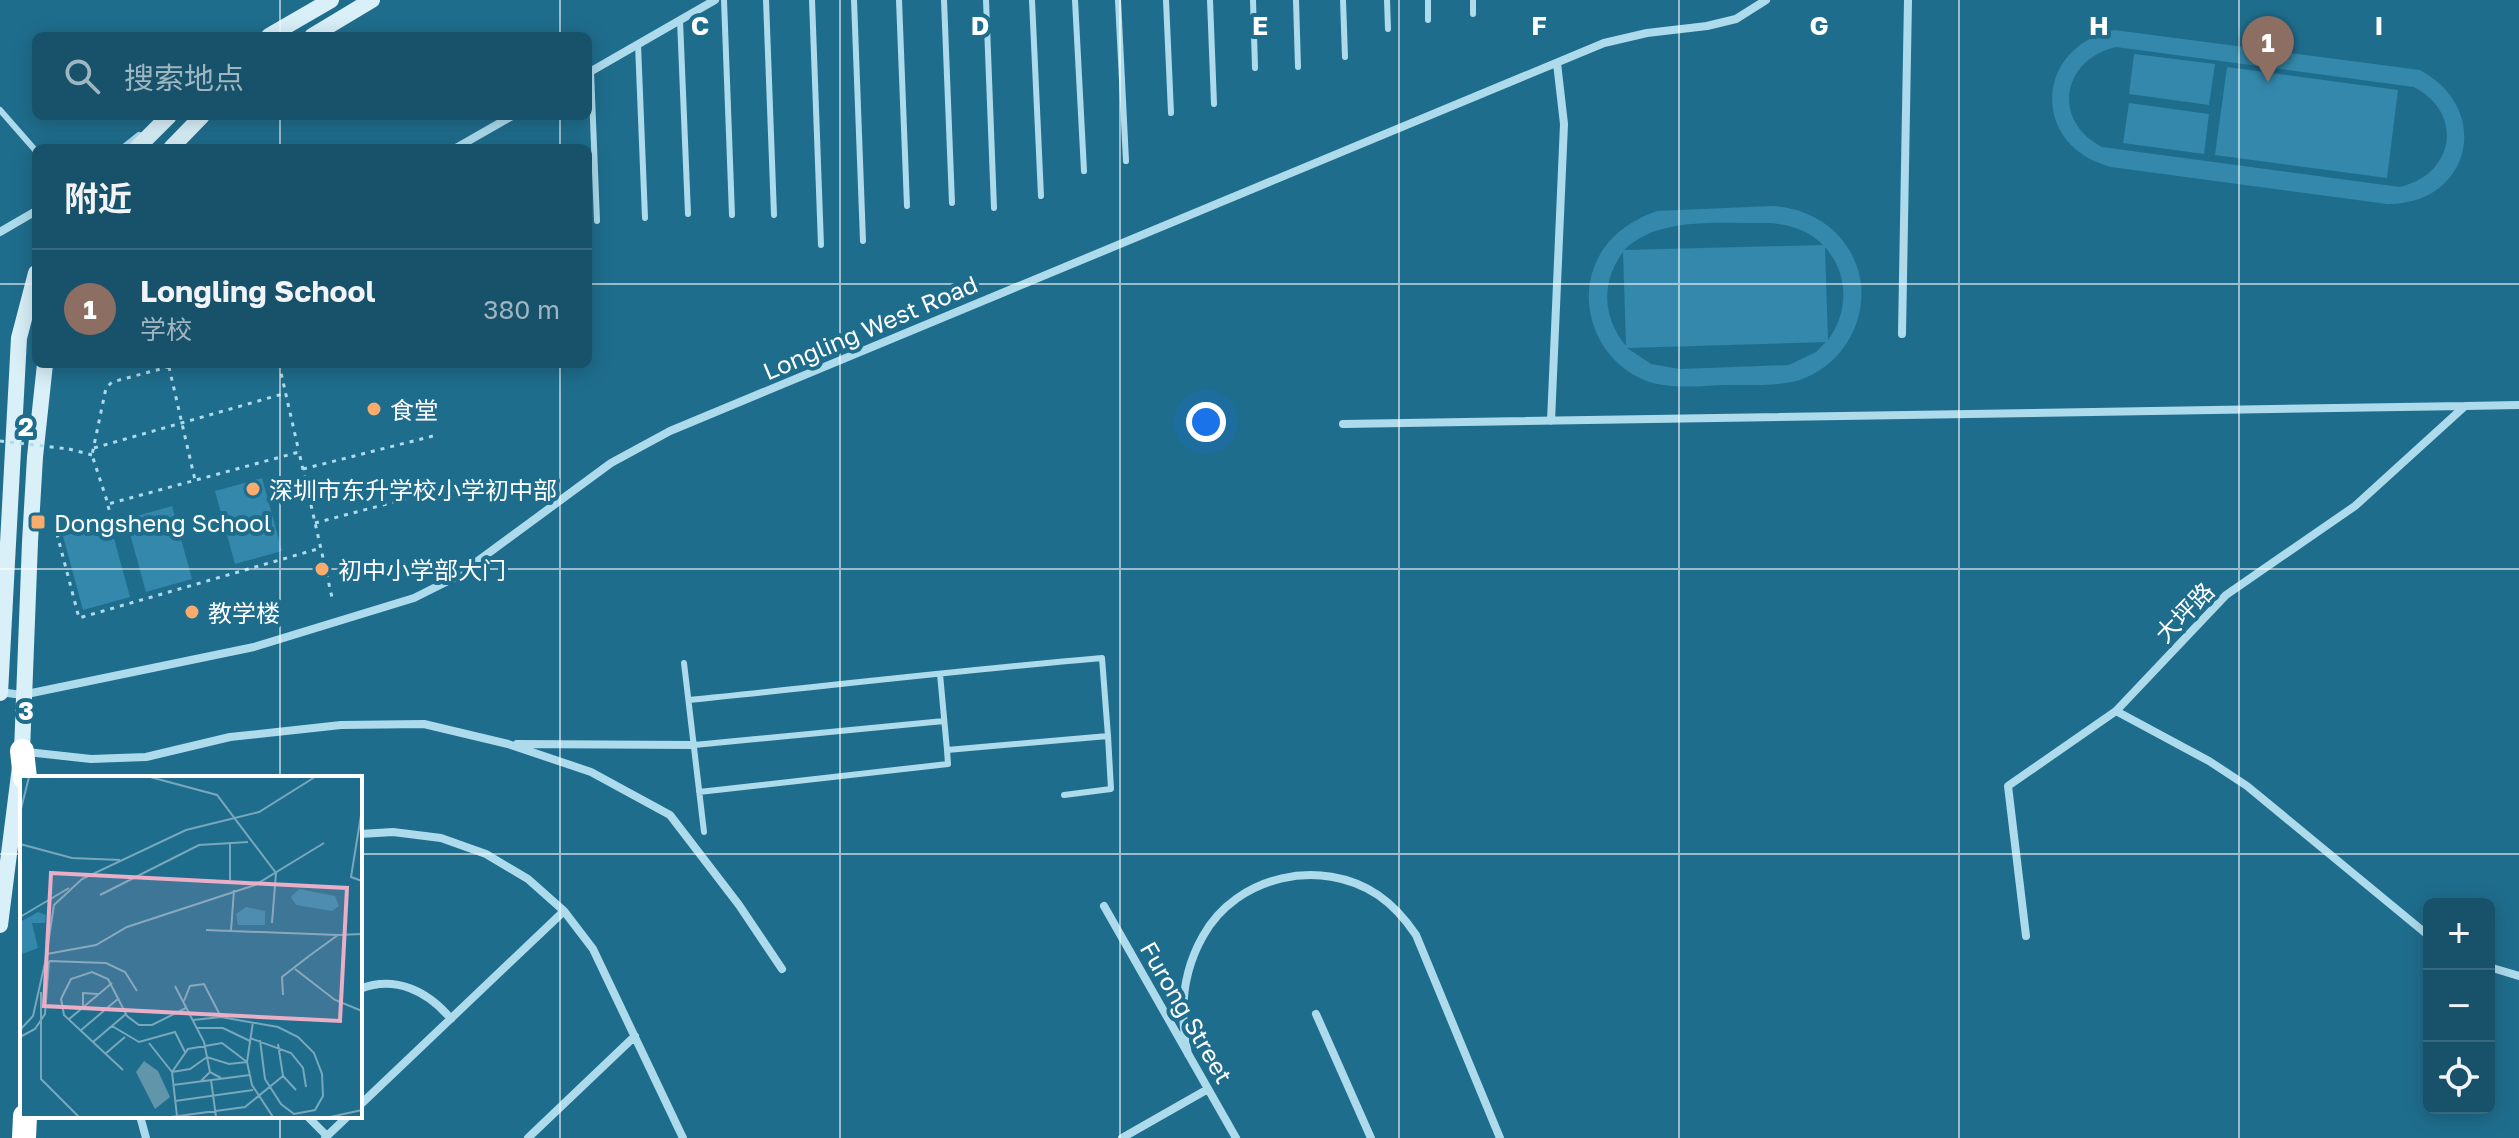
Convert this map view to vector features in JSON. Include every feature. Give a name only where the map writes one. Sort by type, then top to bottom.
[{"type":"highway","points":[[22,751],[25,776]]},
{"type":"highway","points":[[24,1138],[25,1118]]},
{"type":"main road","points":[[276,32],[331,0]]},
{"type":"main road","points":[[319,32],[372,0]]},
{"type":"main road","points":[[141,144],[163,120]]},
{"type":"main road","points":[[175,144],[198,120]]},
{"type":"main road","points":[[0,925],[22,751],[6,693],[19,338],[32,288]]},
{"type":"main road","points":[[6,693],[45,368]]},
{"type":"street","points":[[592,71],[715,0]]},
{"type":"street","name":"Longling West Road","points":[[6,693],[254,647],[414,598],[456,577],[611,463],[670,431],[1604,43],[1736,19],[1766,0]]},
{"type":"street","points":[[1902,334],[1908,0]]},
{"type":"street","points":[[1551,421],[1564,124],[1557,63]]},
{"type":"street","points":[[129,144],[162,120]]},
{"type":"street","points":[[463,144],[505,120]]},
{"type":"street","points":[[0,232],[32,213]]},
{"type":"street","points":[[1343,424],[2519,405]]},
{"type":"street","name":"大坪路","points":[[2026,936],[2008,786],[2116,711],[2226,595],[2355,506],[2465,406]]},
{"type":"street","points":[[2116,711],[2209,761],[2247,786],[2423,931]]},
{"type":"street","points":[[22,751],[91,759],[146,757],[230,737],[341,725],[424,724],[508,744],[591,772],[670,815],[739,905],[782,969]]},
{"type":"street","points":[[508,744],[694,745]]},
{"type":"street","points":[[362,834],[393,832],[441,838],[486,854],[528,879],[564,911],[593,949],[683,1138]]},
{"type":"street","points":[[1188,1054],[1183,1022],[1184,990],[1196,950],[1215,919],[1242,895],[1275,880],[1310,875],[1346,880],[1379,896],[1406,920],[1416,935],[1500,1138]]},
{"type":"street","name":"Furong Street","points":[[1104,906],[1236,1138]]},
{"type":"street","points":[[362,1103],[564,911]]},
{"type":"street","points":[[2495,969],[2519,976]]},
{"type":"street","points":[[362,989],[381,984],[413,989],[440,1006],[451,1019]]},
{"type":"street","points":[[1316,1014],[1371,1138]]},
{"type":"street","points":[[528,1138],[635,1036]]},
{"type":"street","points":[[1122,1138],[1208,1089]]},
{"type":"street","points":[[141,1118],[146,1138]]},
{"type":"street","points":[[309,1118],[326,1137],[346,1118]]},
{"type":"lane","points":[[724,0],[732,215]]},
{"type":"lane","points":[[766,0],[774,215]]},
{"type":"lane","points":[[812,0],[821,245]]},
{"type":"lane","points":[[854,0],[863,241]]},
{"type":"lane","points":[[899,0],[907,206]]},
{"type":"lane","points":[[944,0],[952,203]]},
{"type":"lane","points":[[986,0],[994,208]]},
{"type":"lane","points":[[1032,0],[1041,196]]},
{"type":"lane","points":[[1075,0],[1084,171]]},
{"type":"lane","points":[[1118,0],[1126,161]]},
{"type":"lane","points":[[1166,0],[1171,113]]},
{"type":"lane","points":[[1210,0],[1214,104]]},
{"type":"lane","points":[[1253,0],[1255,68]]},
{"type":"lane","points":[[1296,0],[1298,67]]},
{"type":"lane","points":[[1343,0],[1345,57]]},
{"type":"lane","points":[[1387,0],[1388,29]]},
{"type":"lane","points":[[1428,0],[1428,20]]},
{"type":"lane","points":[[1473,0],[1473,14]]},
{"type":"lane","points":[[680,20],[688,214]]},
{"type":"lane","points":[[638,44],[645,218]]},
{"type":"lane","points":[[0,110],[32,146]]},
{"type":"lane","points":[[592,115],[597,221]]},
{"type":"lane","points":[[689,700],[1102,658],[1111,789],[1064,795]]},
{"type":"lane","points":[[684,663],[704,832]]},
{"type":"lane","points":[[699,792],[948,764],[940,674]]},
{"type":"lane","points":[[694,745],[944,721]]},
{"type":"lane","points":[[947,750],[1108,736]]},
{"type":"path","points":[[165,368],[112,382],[106,388],[92,455],[112,519],[57,534],[79,618],[321,548]]},
{"type":"path","points":[[169,368],[195,480]]},
{"type":"path","points":[[280,368],[333,602]]},
{"type":"path","points":[[94,448],[286,393]]},
{"type":"path","points":[[303,469],[433,436]]},
{"type":"path","points":[[0,441],[69,449],[92,455]]},
{"type":"path","points":[[108,504],[299,452]]},
{"type":"path","points":[[315,523],[428,493]]},
{"type":"shaded area","points":[[2114,30],[2420,70],[2443,87],[2458,108],[2464,130],[2462,152],[2453,173],[2438,189],[2415,200],[2387,204],[2111,167],[2085,156],[2066,140],[2055,120],[2052,98],[2056,76],[2068,56],[2087,40]],"holes":[[[2116,47],[2414,87],[2430,98],[2441,112],[2446,127],[2446,142],[2442,157],[2432,170],[2400,187],[2102,147],[2086,136],[2075,122],[2070,107],[2074,77],[2084,64]]]},
{"type":"shaded area","points":[[2134,54],[2215,64],[2209,105],[2129,94]]},
{"type":"shaded area","points":[[2227,67],[2398,90],[2387,178],[2215,155]]},
{"type":"shaded area","points":[[2129,103],[2209,114],[2204,154],[2123,143]]},
{"type":"shaded area","points":[[1771,206],[1810,215],[1833,230],[1850,251],[1861,283],[1858,320],[1840,353],[1810,376],[1775,384],[1671,386],[1646,381],[1630,373],[1606,349],[1597,334],[1591,317],[1590,282],[1599,257],[1613,237],[1633,222],[1657,211]],"holes":[[[1770,223],[1792,227],[1823,245],[1624,250],[1655,231],[1673,226]],[[1825,247],[1839,269],[1843,293],[1840,317],[1828,340]],[[1623,252],[1626,346],[1612,323],[1607,299],[1616,263]],[[1826,342],[1816,352],[1789,365],[1680,369],[1651,364],[1627,348]]]},
{"type":"shaded area","points":[[262,478],[282,551],[235,564],[215,491]]},
{"type":"shaded area","points":[[172,506],[192,579],[146,592],[126,519]]},
{"type":"shaded area","points":[[110,524],[130,597],[83,610],[63,536]]},
{"type":"place","name":"Longling School","points":[[2268,82]]},
{"type":"place","name":"食堂","points":[[374,409]]},
{"type":"place","name":"深圳市东升学校小学初中部","points":[[253,489]]},
{"type":"place","name":"Dongsheng School","points":[[38,522]]},
{"type":"place","name":"初中小学部大门","points":[[322,569]]},
{"type":"place","name":"教学楼","points":[[192,612]]}]
